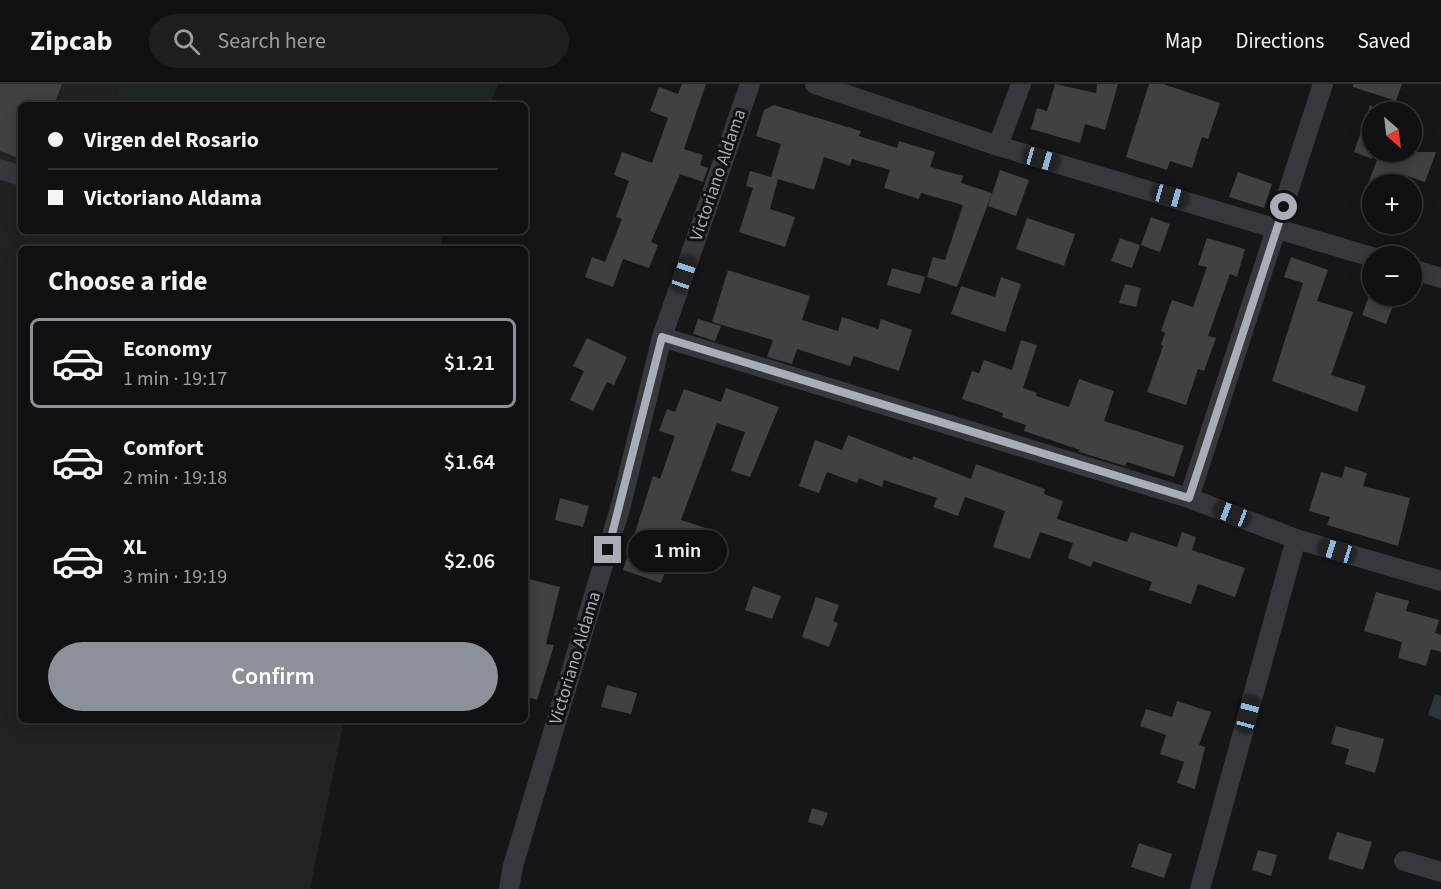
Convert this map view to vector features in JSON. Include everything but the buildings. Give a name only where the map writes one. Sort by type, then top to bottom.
[{"type":"street","name":"Victoriano Aldama","points":[[509,889],[513,866],[621,505],[662,337],[750,84]]},
{"type":"street","points":[[815,84],[998,146],[1362,254]]},
{"type":"street","points":[[998,146],[1021,84]]},
{"type":"street","points":[[1189,498],[1323,84]]},
{"type":"street","points":[[0,169],[18,175]]},
{"type":"street","points":[[1422,272],[1441,278]]},
{"type":"street","points":[[662,337],[1189,498],[1296,538],[1441,581]]},
{"type":"street","points":[[1200,889],[1296,538]]},
{"type":"street","points":[[1404,861],[1441,872]]},
{"type":"shaded area","points":[[0,84],[119,84],[112,102],[18,102],[18,234],[443,234],[441,246],[18,246],[18,723],[343,723],[310,889],[0,889]]},
{"type":"shaded area","points":[[119,84],[498,84],[490,102],[112,102]]},
{"type":"shaded area","points":[[1435,694],[1441,696],[1441,720],[1428,715]]},
{"type":"route","points":[[608,550],[662,337],[1189,498],[1284,207]]}]
